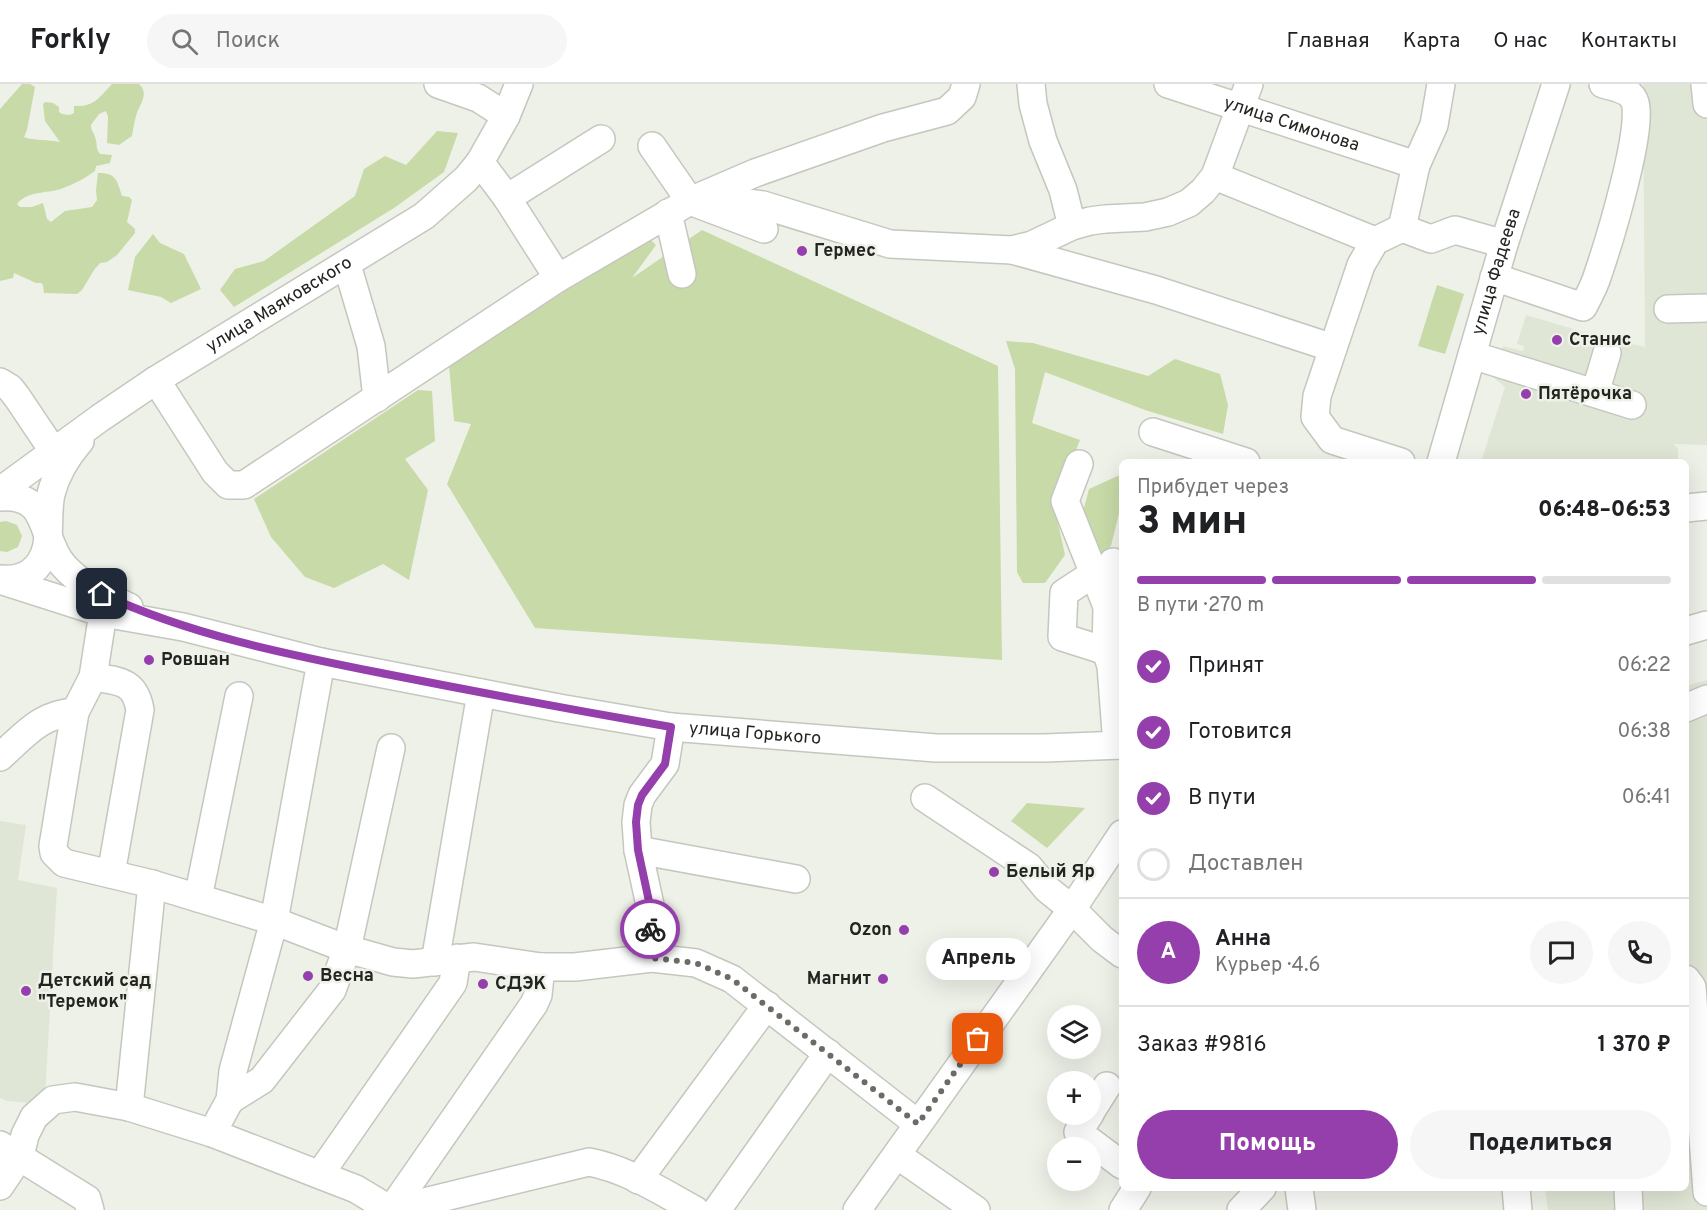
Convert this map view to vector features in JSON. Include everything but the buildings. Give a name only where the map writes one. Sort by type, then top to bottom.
[{"type":"street","points":[[438,84],[481,91],[506,116]]},
{"type":"street","name":"улица Маяковского","points":[[0,491],[156,380],[424,216],[466,179],[480,162],[506,116],[519,84]]},
{"type":"street","points":[[156,380],[215,472],[228,485],[244,484],[558,278],[679,207],[755,173],[883,128],[947,111],[962,97],[966,84]]},
{"type":"street","points":[[1031,84],[1033,104],[1043,141],[1062,190],[1072,226]]},
{"type":"street","name":"улица Симонова","points":[[1168,84],[1244,96],[1416,165]]},
{"type":"street","points":[[1401,228],[1416,165],[1434,125],[1441,84]]},
{"type":"street","name":"улица Фадеева","points":[[1442,459],[1504,244],[1556,84]]},
{"type":"street","points":[[1494,277],[1584,307],[1598,276],[1631,157],[1635,127],[1636,102],[1629,93],[1603,84]]},
{"type":"street","points":[[1705,84],[1707,104]]},
{"type":"street","points":[[1012,250],[1032,245],[1072,226],[1105,219],[1145,217],[1168,212],[1189,203],[1215,176],[1244,96]]},
{"type":"street","points":[[507,198],[601,139]]},
{"type":"street","points":[[652,146],[679,207],[681,274]]},
{"type":"street","points":[[480,162],[507,198],[558,278]]},
{"type":"street","points":[[1215,176],[1375,241]]},
{"type":"street","points":[[679,207],[720,200],[763,205],[890,244],[1012,250],[1156,291],[1332,348]]},
{"type":"street","points":[[679,207],[764,229]]},
{"type":"street","points":[[1392,459],[1332,440],[1315,417],[1317,396],[1361,265],[1375,241],[1401,228],[1431,239],[1455,230],[1504,244]]},
{"type":"street","points":[[347,265],[360,302],[371,346],[377,398]]},
{"type":"street","points":[[1668,309],[1707,308]]},
{"type":"street","points":[[1595,393],[1607,352]]},
{"type":"street","points":[[1472,355],[1632,405]]},
{"type":"street","points":[[0,382],[10,388],[17,397],[54,452]]},
{"type":"street","points":[[0,580],[24,576],[38,566],[46,551],[49,506],[56,476],[74,448],[100,418]]},
{"type":"street","points":[[1153,432],[1237,459]]},
{"type":"street","points":[[1079,464],[1065,501],[1107,608]]},
{"type":"street","name":"улица Горького","points":[[0,496],[18,498],[32,505],[43,518],[56,556],[77,579],[131,608],[183,627]]},
{"type":"street","points":[[1689,508],[1707,506]]},
{"type":"street","points":[[1119,564],[1113,562],[1107,608],[1106,651],[1111,666],[1119,736]]},
{"type":"street","points":[[1093,574],[1064,593],[1062,637],[1106,651]]},
{"type":"street","name":"улица Горького","points":[[0,580],[103,613],[183,627],[321,662],[671,727],[936,748],[1119,745]]},
{"type":"street","points":[[103,613],[93,677],[75,712],[54,853],[64,863],[152,884],[274,921],[347,949],[393,962],[413,964],[474,957],[541,967],[575,967],[652,958],[696,963],[732,979],[918,1124]]},
{"type":"street","points":[[1689,630],[1707,624]]},
{"type":"street","points":[[212,1132],[230,1100],[233,1071],[274,921],[321,662]]},
{"type":"street","points":[[93,677],[124,682],[139,702],[140,710],[111,874]]},
{"type":"street","points":[[320,1174],[453,983],[446,960],[481,693]]},
{"type":"street","points":[[198,898],[239,696]]},
{"type":"street","points":[[1689,707],[1707,699]]},
{"type":"street","points":[[0,757],[45,719],[60,713],[75,712]]},
{"type":"street","points":[[652,958],[650,906],[638,850],[636,822],[642,795],[665,764],[671,727]]},
{"type":"street","points":[[230,1100],[262,1080],[332,990],[347,949],[391,748]]},
{"type":"street","points":[[925,798],[1029,867],[1047,889],[1119,952]]},
{"type":"street","points":[[857,1210],[1119,844]]},
{"type":"street","points":[[638,850],[796,879]]},
{"type":"street","points":[[129,1107],[152,884]]},
{"type":"street","points":[[391,1210],[497,1074],[538,995],[541,967]]},
{"type":"street","points":[[1689,983],[1692,987],[1707,1192]]},
{"type":"street","points":[[638,1180],[767,1005]]},
{"type":"street","points":[[717,1210],[828,1053]]},
{"type":"street","points":[[1101,1096],[1107,1086]]},
{"type":"street","points":[[0,1186],[10,1150],[25,1135],[34,1117],[53,1100],[75,1097],[129,1107],[212,1132],[356,1189],[391,1210],[589,1162],[605,1165],[638,1180],[665,1203],[695,1210]]},
{"type":"street","points":[[1083,1125],[1078,1132],[1119,1163]]},
{"type":"street","points":[[10,1150],[87,1200],[90,1210]]},
{"type":"street","points":[[897,1155],[976,1210]]},
{"type":"street","points":[[1241,1210],[1259,1191]]},
{"type":"street","points":[[1299,1191],[1302,1210]]},
{"type":"street","points":[[1516,1191],[1518,1210]]},
{"type":"street","points":[[1628,1191],[1629,1210]]},
{"type":"shaded area","points":[[1643,84],[1707,84],[1707,445],[1673,444],[1678,448],[1678,459],[1482,459],[1505,387],[1494,378],[1503,346],[1523,351],[1524,346],[1517,344],[1526,315],[1597,336],[1645,347]]},
{"type":"shaded area","points":[[1707,680],[1707,1210],[1548,1210],[1545,1191],[1689,1191],[1689,685]]},
{"type":"shaded area","name":"Детский сад \"Теремок\"","points":[[0,821],[26,825],[18,880],[57,888],[45,1095],[31,1103],[7,1101],[0,1098]]},
{"type":"green space","points":[[22,84],[35,87],[24,137],[60,142],[45,121],[43,104],[45,102],[59,107],[59,112],[62,114],[70,115],[74,113],[74,106],[91,103],[112,84],[139,84],[144,92],[132,136],[119,145],[107,143],[108,117],[106,111],[99,114],[91,125],[98,152],[112,155],[110,163],[96,166],[95,171],[83,179],[61,189],[32,194],[17,204],[20,207],[32,207],[43,203],[47,219],[51,222],[65,211],[92,207],[97,200],[98,173],[112,176],[122,196],[132,200],[127,222],[135,229],[135,233],[117,255],[107,262],[100,263],[77,294],[44,293],[41,283],[14,273],[13,278],[0,281],[0,109]]},
{"type":"green space","points":[[437,131],[458,133],[444,172],[394,208],[234,307],[220,290],[235,269],[264,261],[355,196],[364,169],[385,156],[406,165]]},
{"type":"green space","points":[[702,230],[998,366],[1002,660],[535,628],[447,484],[471,424],[454,421],[449,365],[649,238],[656,245],[632,278]]},
{"type":"green space","points":[[153,234],[160,243],[184,254],[201,289],[171,303],[161,297],[128,290],[135,257]]},
{"type":"green space","points":[[1437,285],[1464,294],[1445,354],[1418,346]]},
{"type":"green space","points":[[1006,341],[1033,343],[1148,376],[1175,359],[1220,374],[1228,405],[1223,434],[1145,410],[1045,372],[1032,423],[1080,440],[1054,505],[1065,555],[1045,583],[1023,583],[1017,572],[1015,369]]},
{"type":"green space","points":[[418,390],[432,391],[435,441],[405,459],[428,490],[409,580],[383,564],[334,588],[305,577],[271,537],[254,499]]},
{"type":"green space","points":[[1119,475],[1119,513],[1111,546],[1099,556],[1081,519],[1089,489]]},
{"type":"green space","points":[[6,521],[17,525],[22,536],[18,547],[7,552],[0,551],[0,522]]},
{"type":"green space","points":[[1027,803],[1085,808],[1047,848],[1011,821]]},
{"type":"way so far","points":[[650,929],[652,958],[696,963],[732,979],[918,1124],[978,1039]]},
{"type":"place","name":"Гермес","points":[[802,251]]},
{"type":"place","name":"Станис","points":[[1557,340]]},
{"type":"place","name":"Пятёрочка","points":[[1526,394]]},
{"type":"place","name":"Ровшан","points":[[149,660]]},
{"type":"place","name":"Белый Яр","points":[[994,872]]},
{"type":"place","name":"Ozon","points":[[904,930]]},
{"type":"place","name":"Весна","points":[[308,976]]},
{"type":"place","name":"Магнит","points":[[883,979]]},
{"type":"place","name":"СДЭК","points":[[483,984]]},
{"type":"place","name":"Детский сад \"Теремок\"","points":[[26,991]]},
{"type":"place","name":"Апрель","points":[[978,1039]]},
{"type":"route","points":[[102,594],[131,608],[183,627],[321,662],[671,727],[665,764],[642,795],[636,822],[636,839],[650,906],[650,929]]}]
